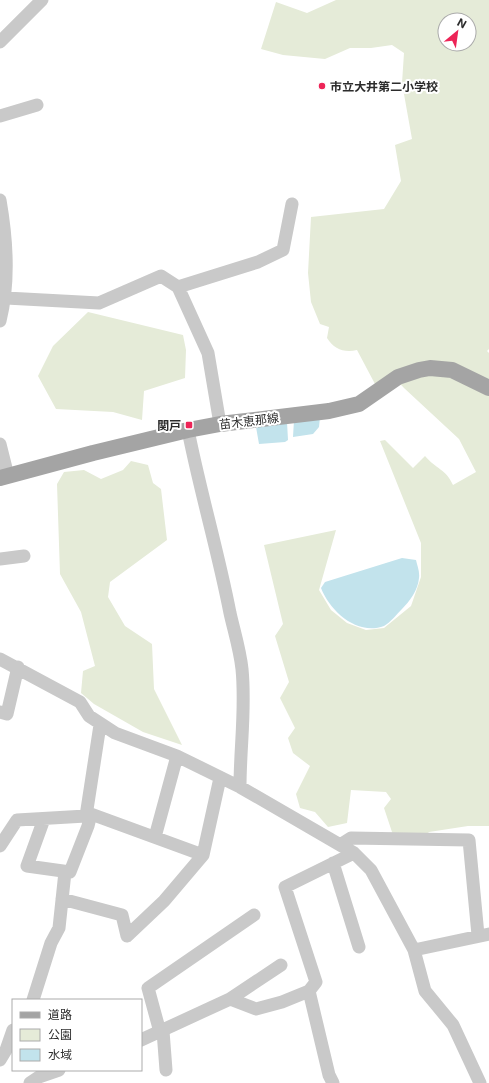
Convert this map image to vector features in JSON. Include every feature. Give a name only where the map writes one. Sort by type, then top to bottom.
[{"type":"main road","name":"苗木恵那線","points":[[4,477],[92,453],[188,430],[220,424],[329,411],[359,404],[398,377],[410,372],[430,368],[452,370],[489,388]]},
{"type":"street","points":[[0,42],[41,0]]},
{"type":"street","points":[[0,116],[37,105]]},
{"type":"street","points":[[0,200],[6,237],[3,280],[6,298],[0,321]]},
{"type":"street","points":[[178,287],[258,262],[283,250],[292,204]]},
{"type":"street","points":[[6,298],[99,303],[161,276],[178,287],[208,353],[220,424]]},
{"type":"street","points":[[188,430],[197,478],[221,566],[242,668],[244,728],[240,753],[240,787]]},
{"type":"street","points":[[0,444],[4,477]]},
{"type":"street","points":[[0,559],[24,556]]},
{"type":"street","points":[[0,659],[18,667],[80,702],[88,716],[100,725],[115,733],[177,756],[240,787],[354,853],[371,870],[414,950],[425,991],[453,1025],[480,1083]]},
{"type":"street","points":[[0,712],[7,714],[18,667]]},
{"type":"street","points":[[44,819],[27,866],[70,872],[88,826],[88,815],[100,725]]},
{"type":"street","points":[[155,837],[177,756]]},
{"type":"street","points":[[62,899],[122,915],[127,936],[164,901],[203,855],[220,778]]},
{"type":"street","points":[[0,846],[17,820],[88,815],[155,837],[203,855]]},
{"type":"street","points":[[340,845],[351,838],[469,840],[484,934],[414,950]]},
{"type":"street","points":[[230,999],[256,1008],[282,1002],[309,991],[316,982],[285,887],[354,853]]},
{"type":"street","points":[[333,863],[359,947]]},
{"type":"street","points":[[33,999],[51,943],[59,928],[65,872]]},
{"type":"street","points":[[166,1070],[161,1032],[148,988],[254,915]]},
{"type":"street","points":[[142,1040],[230,999],[282,964]]},
{"type":"street","points":[[309,991],[329,1075],[333,1083]]},
{"type":"street","points":[[0,1060],[6,1050],[12,1033]]},
{"type":"street","points":[[30,1083],[39,1077],[56,1071]]},
{"type":"green space","points":[[336,0],[489,0],[489,349],[487,351],[489,353],[489,826],[468,826],[429,832],[424,837],[393,835],[384,808],[391,799],[386,792],[351,790],[347,823],[328,827],[315,812],[300,808],[296,794],[310,766],[293,753],[288,738],[295,728],[280,698],[289,682],[275,636],[283,624],[264,545],[336,530],[319,590],[331,610],[347,623],[366,630],[384,628],[411,606],[421,577],[421,543],[380,441],[385,440],[413,468],[425,456],[444,472],[453,485],[476,472],[459,439],[391,374],[375,384],[357,350],[348,351],[340,349],[330,342],[327,338],[329,327],[320,324],[311,302],[308,273],[311,217],[384,209],[401,181],[395,145],[412,139],[402,83],[404,53],[392,45],[371,48],[350,48],[325,59],[283,55],[261,49],[276,2],[307,13]]},
{"type":"green space","points":[[88,312],[183,335],[186,350],[185,378],[144,391],[142,420],[113,412],[56,409],[38,376],[53,346]]},
{"type":"green space","points":[[131,461],[148,465],[153,483],[161,489],[167,540],[110,582],[108,597],[125,626],[152,644],[154,689],[182,745],[143,732],[94,704],[81,693],[83,671],[95,666],[81,612],[60,574],[57,484],[64,472],[84,470],[101,479],[123,470]]},
{"type":"water","points":[[320,417],[319,427],[313,434],[293,437],[294,420]]},
{"type":"water","points":[[287,422],[288,440],[285,442],[259,444],[256,427]]},
{"type":"water","points":[[402,558],[416,560],[419,573],[418,582],[413,595],[408,602],[391,621],[384,626],[364,628],[346,619],[331,605],[321,588],[325,582]]},
{"type":"place","name":"市立大井第二小学校","points":[[322,86]]},
{"type":"place","name":"関戸","points":[[189,425]]}]
